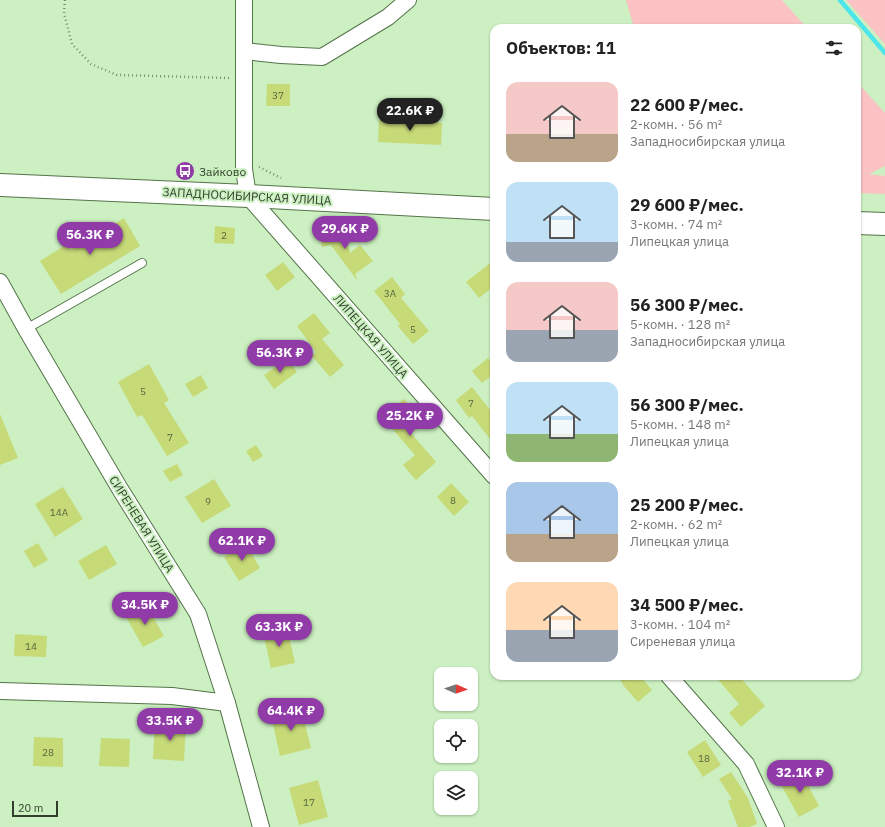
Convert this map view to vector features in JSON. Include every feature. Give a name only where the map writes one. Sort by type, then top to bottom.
[{"type":"main road","name":"ЗАПАДНОСИБИРСКАЯ УЛИЦА","points":[[0,185],[490,209]]},
{"type":"main road","points":[[861,223],[885,224]]},
{"type":"street","points":[[244,0],[244,169],[248,196]]},
{"type":"street","points":[[244,52],[322,57],[388,17],[408,0]]},
{"type":"street","name":"ЛИПЕЦКАЯ УЛИЦА","points":[[248,196],[490,471]]},
{"type":"street","name":"СИРЕНЕВАЯ УЛИЦА","points":[[0,282],[120,488],[198,614],[227,703],[261,827]]},
{"type":"street","points":[[672,680],[746,764],[776,827]]},
{"type":"street","points":[[0,692],[172,696],[227,703]]},
{"type":"lane","points":[[26,329],[142,263]]},
{"type":"path","points":[[65,0],[64,13],[72,44],[91,64],[117,75],[244,79]]},
{"type":"shaded area","points":[[626,0],[782,0],[803,24],[633,24]]},
{"type":"shaded area","points":[[846,0],[885,0],[885,44]]},
{"type":"shaded area","points":[[861,86],[885,113],[885,166],[869,174],[885,176],[885,194],[861,193]]},
{"type":"building","points":[[267,84],[290,84],[290,106],[266,106]]},
{"type":"building","points":[[379,120],[442,123],[441,145],[378,142]]},
{"type":"building","points":[[124,218],[140,246],[61,294],[40,261],[67,244],[71,250]]},
{"type":"building","points":[[215,226],[235,228],[234,244],[214,243]]},
{"type":"building","points":[[343,226],[350,253],[360,245],[373,261],[355,274],[357,279],[331,245],[322,247],[319,232]]},
{"type":"building","points":[[283,262],[295,277],[277,291],[265,275]]},
{"type":"building","points":[[490,263],[490,289],[479,298],[466,282]]},
{"type":"building","points":[[392,277],[405,294],[401,298],[429,331],[413,344],[398,326],[400,324],[374,291]]},
{"type":"building","points":[[314,313],[330,333],[322,339],[344,365],[330,377],[312,356],[316,352],[297,326]]},
{"type":"building","points":[[488,358],[490,361],[490,377],[482,383],[472,371]]},
{"type":"building","points":[[287,359],[297,372],[274,389],[264,375]]},
{"type":"building","points":[[149,364],[169,400],[164,403],[189,443],[167,456],[142,415],[137,417],[118,382]]},
{"type":"building","points":[[201,375],[208,388],[193,397],[185,384]]},
{"type":"building","points":[[472,387],[490,410],[490,439],[472,416],[469,418],[456,400]]},
{"type":"building","points":[[404,399],[424,422],[411,433],[436,462],[416,480],[403,465],[415,455],[382,417]]},
{"type":"building","points":[[0,414],[18,458],[0,465]]},
{"type":"building","points":[[256,445],[263,456],[253,462],[246,451]]},
{"type":"building","points":[[177,464],[183,475],[170,482],[163,471]]},
{"type":"building","points":[[214,479],[231,506],[202,523],[185,497]]},
{"type":"building","points":[[451,483],[469,502],[454,516],[437,497]]},
{"type":"building","points":[[63,487],[83,519],[55,537],[35,504]]},
{"type":"building","points":[[38,543],[48,560],[34,568],[24,551]]},
{"type":"building","points":[[246,544],[260,568],[239,581],[224,557]]},
{"type":"building","points":[[106,545],[117,564],[89,580],[78,561]]},
{"type":"building","points":[[146,605],[164,636],[143,647],[126,617]]},
{"type":"building","points":[[287,627],[295,663],[271,668],[263,632]]},
{"type":"building","points":[[15,634],[47,636],[46,657],[14,656]]},
{"type":"building","points":[[620,680],[643,680],[652,690],[638,702],[622,684],[623,683]]},
{"type":"building","points":[[718,680],[742,680],[765,706],[741,727],[729,713],[739,704]]},
{"type":"building","points":[[301,708],[311,748],[280,756],[271,715]]},
{"type":"building","points":[[155,723],[186,725],[184,761],[153,759]]},
{"type":"building","points":[[34,737],[63,738],[63,767],[33,766]]},
{"type":"building","points":[[101,738],[130,739],[129,767],[99,766]]},
{"type":"building","points":[[705,740],[721,765],[703,777],[687,752]]},
{"type":"building","points":[[731,772],[748,798],[757,824],[749,827],[738,827],[728,801],[732,799],[719,779]]},
{"type":"building","points":[[801,772],[819,806],[799,817],[780,783]]},
{"type":"building","points":[[318,780],[328,817],[299,825],[289,788]]},
{"type":"waterway","points":[[840,0],[860,24]]},
{"type":"waterway","points":[[861,25],[885,53]]},
{"type":"place","name":"Зайково","points":[[185,171]]}]
